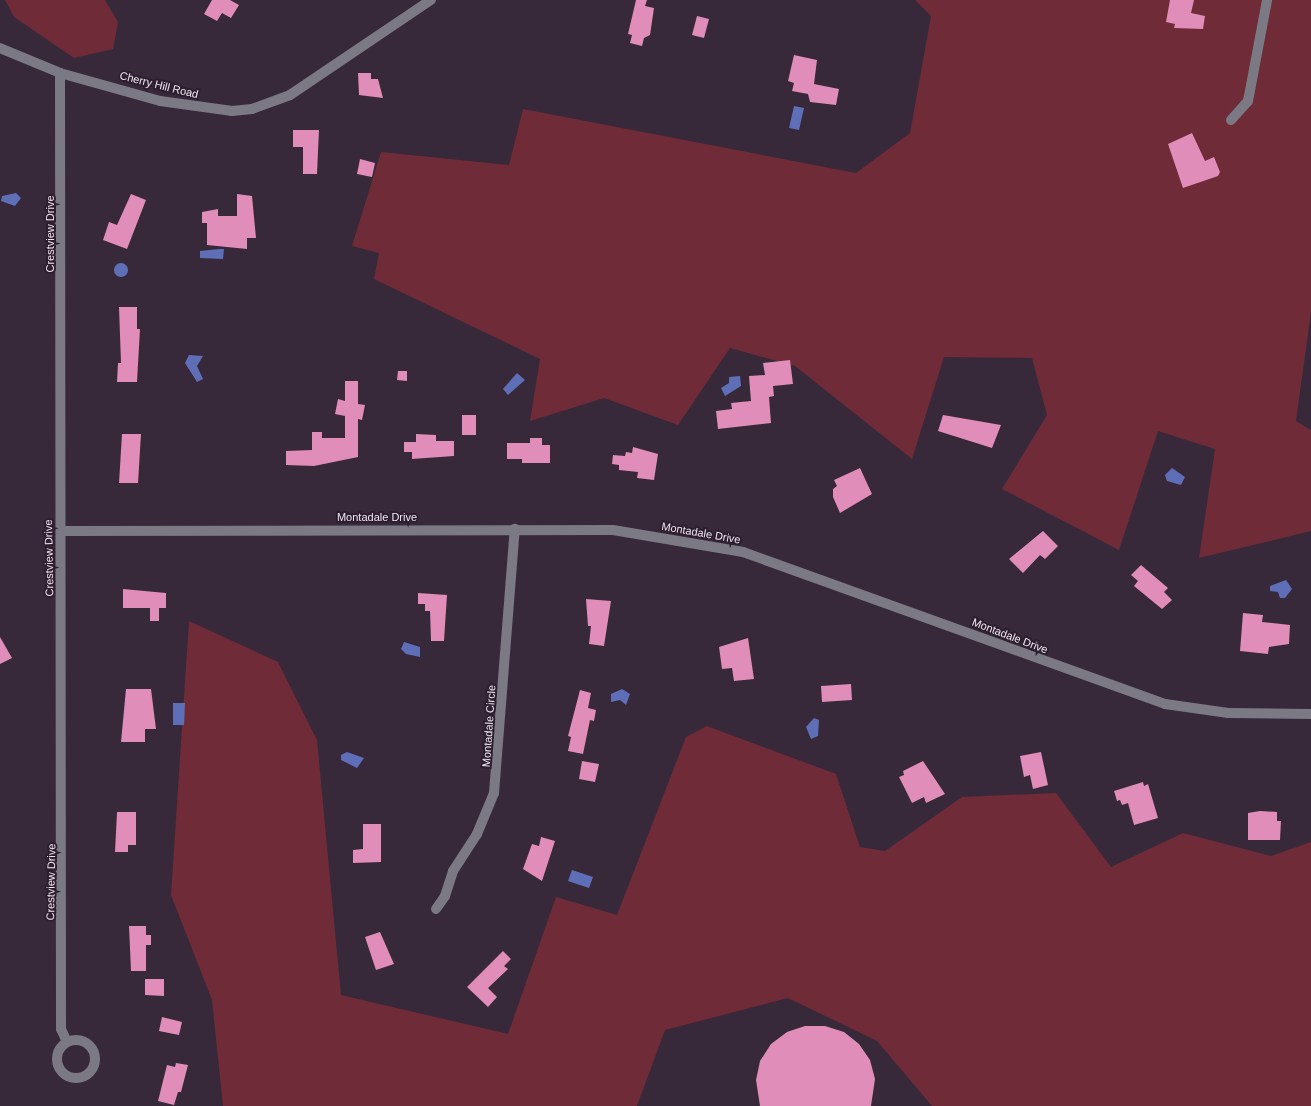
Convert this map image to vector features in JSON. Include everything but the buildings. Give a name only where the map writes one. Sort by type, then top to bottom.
[{"type":"street","name":"Cherry Hill Road","points":[[0,48],[60,73],[212,110],[252,109],[290,95],[431,0]]},
{"type":"street","points":[[1231,120],[1248,101],[1267,0]]},
{"type":"street","name":"Crestview Drive","points":[[60,73],[61,1030],[67,1042]]},
{"type":"street","name":"Montadale Circle","points":[[436,909],[445,896],[453,871],[477,834],[494,793],[515,529]]},
{"type":"street","name":"Montadale Drive","points":[[61,531],[613,530],[744,552],[1134,695],[1196,710],[1311,714]]},
{"type":"shaded area","points":[[5,0],[105,0],[118,22],[113,49],[74,58],[14,17]]},
{"type":"shaded area","points":[[915,0],[1311,0],[1311,312],[1296,421],[1311,430],[1311,531],[1199,558],[1215,449],[1158,431],[1119,550],[1002,489],[1047,415],[1032,358],[944,357],[912,459],[795,366],[730,348],[678,425],[604,398],[530,421],[540,359],[374,279],[379,253],[352,246],[381,152],[509,165],[523,109],[856,173],[910,133],[931,16]]},
{"type":"shaded area","points":[[189,621],[278,662],[317,740],[341,995],[508,1034],[556,897],[617,915],[686,737],[707,726],[836,774],[860,847],[885,851],[962,797],[1056,793],[1111,867],[1183,833],[1271,856],[1311,842],[1311,1106],[932,1106],[877,1041],[788,998],[665,1030],[637,1106],[223,1106],[212,1000],[171,895]]},
{"type":"water","points":[[794,106],[804,108],[799,130],[789,128]]},
{"type":"water","points":[[16,193],[21,198],[15,206],[1,201],[2,196]]},
{"type":"water","points":[[224,249],[223,259],[200,258],[200,251]]},
{"type":"water","points":[[118,263],[124,263],[128,267],[128,273],[124,277],[118,277],[114,273],[114,267]]},
{"type":"water","points":[[189,355],[203,356],[197,366],[203,379],[197,382],[185,363]]},
{"type":"water","points":[[517,373],[525,380],[508,395],[503,389]]},
{"type":"water","points":[[740,376],[741,386],[725,396],[721,388],[729,383],[729,377]]},
{"type":"water","points":[[1172,468],[1185,477],[1181,485],[1167,481],[1165,475]]},
{"type":"water","points":[[1286,580],[1292,589],[1285,598],[1280,598],[1278,592],[1270,591],[1270,586]]},
{"type":"water","points":[[404,642],[420,647],[420,657],[406,654],[401,649]]},
{"type":"water","points":[[622,689],[630,694],[626,705],[620,700],[611,702],[611,694]]},
{"type":"water","points":[[173,703],[185,703],[184,725],[173,725]]},
{"type":"water","points":[[814,718],[819,720],[818,736],[811,739],[806,727]]},
{"type":"water","points":[[347,752],[364,758],[357,768],[341,760],[341,755]]},
{"type":"water","points":[[572,870],[593,877],[589,888],[568,881]]}]
